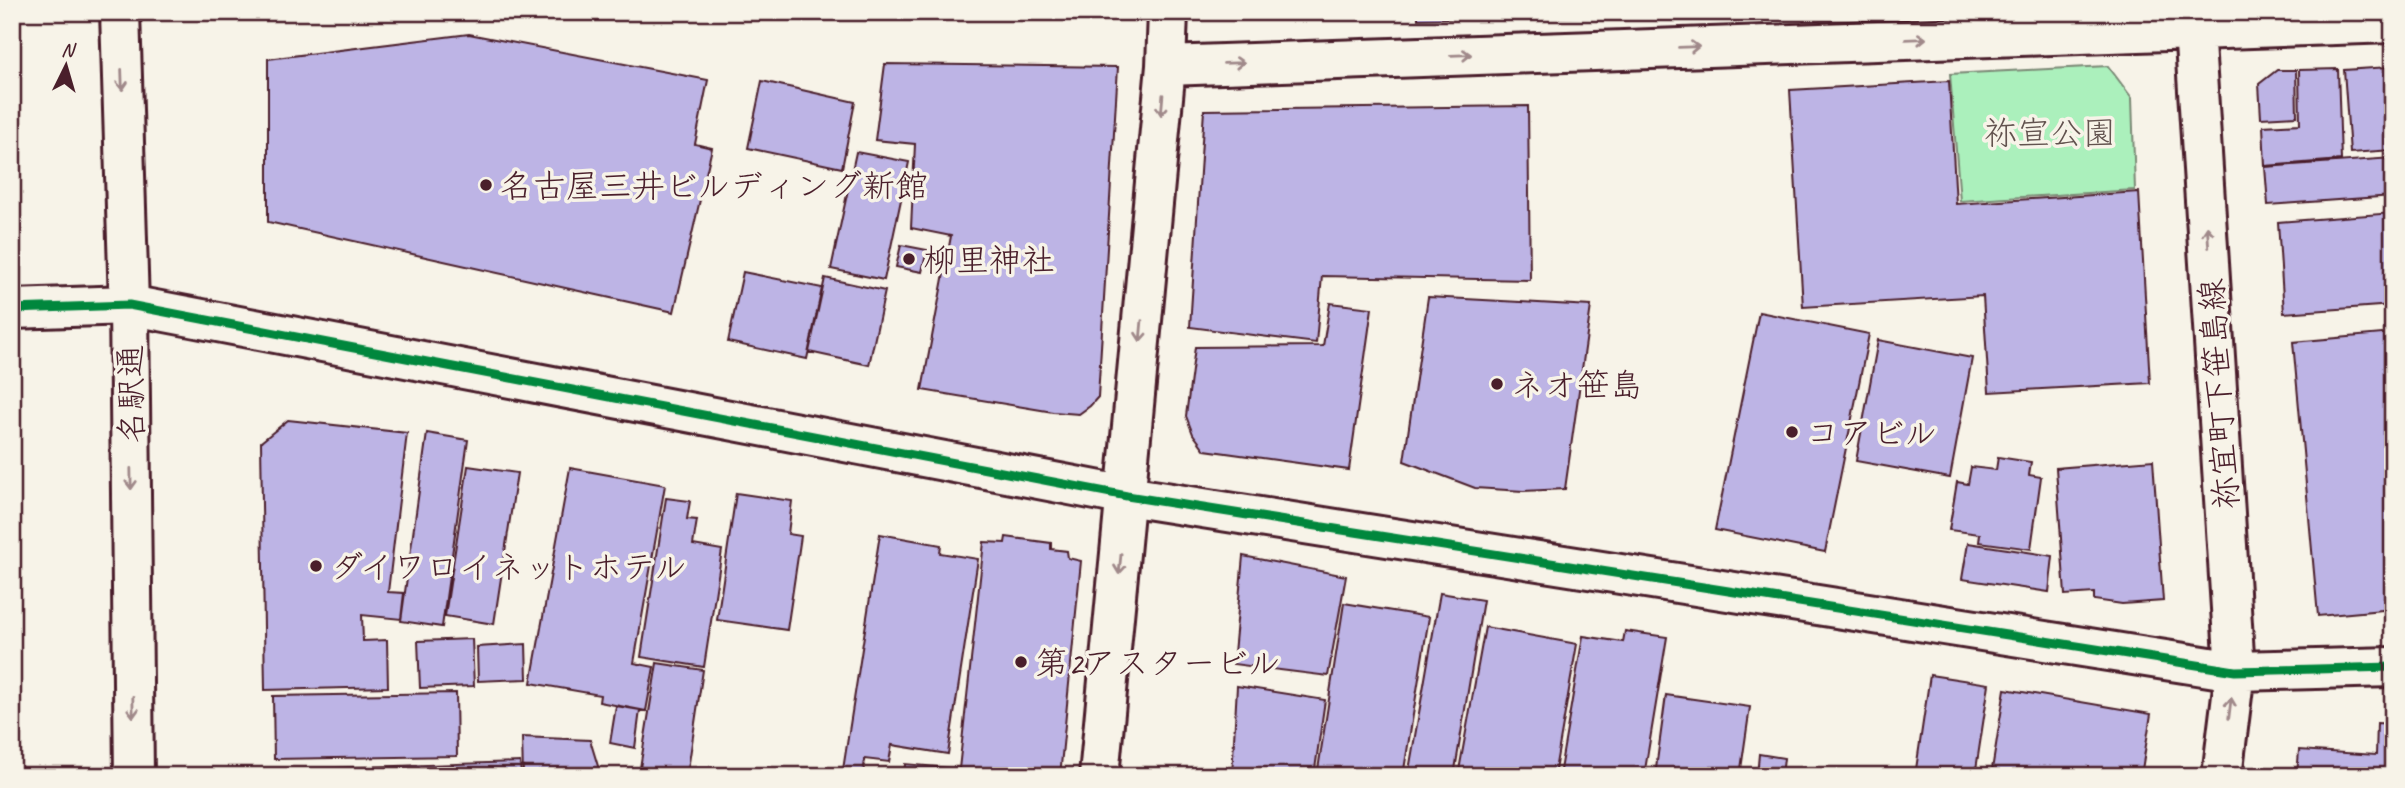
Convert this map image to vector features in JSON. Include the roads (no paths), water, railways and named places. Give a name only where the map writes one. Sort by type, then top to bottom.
[{"type":"street","name":"名駅通","points":[[120,12],[129,305],[134,776]]},
{"type":"street","points":[[1099,776],[1166,66],[1168,12]]},
{"type":"street","points":[[1166,66],[2194,21],[2393,23]]},
{"type":"street","name":"祢宜町下笹島線","points":[[2194,21],[2235,671],[2222,776]]},
{"type":"street","points":[[12,309],[129,305],[1127,496],[2235,671],[2393,667]]},
{"type":"place","name":"名古屋三井ビルディング新館","points":[[486,185]]},
{"type":"place","name":"柳里神社","points":[[909,259]]},
{"type":"place","name":"ネオ笹島","points":[[1497,384]]},
{"type":"place","name":"コアビル","points":[[1792,432]]},
{"type":"place","name":"ダイワロイネットホテル","points":[[316,566]]},
{"type":"place","name":"第2アスタービル","points":[[1021,662]]},
{"type":"park label","name":"祢宣公園","points":[[2050,132]]}]
